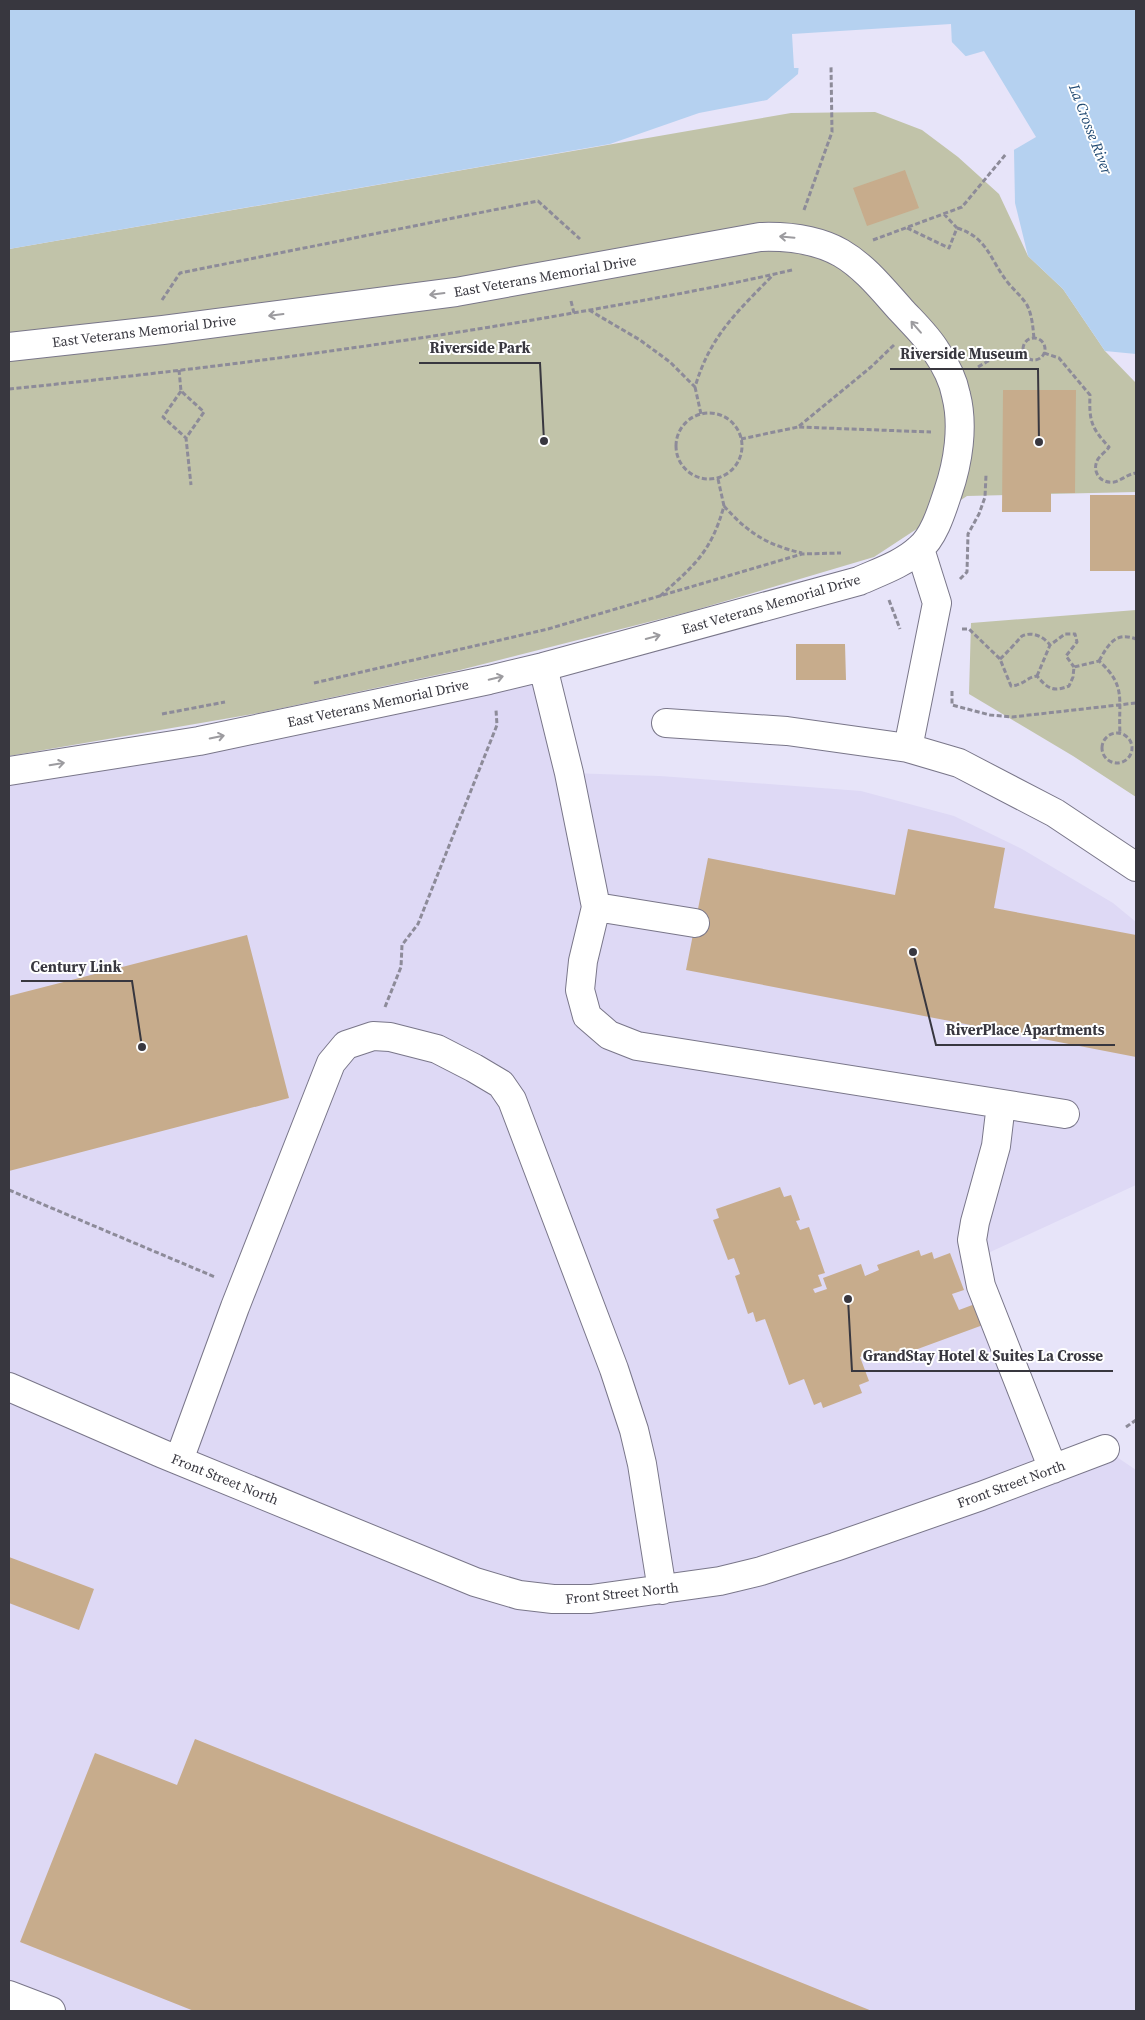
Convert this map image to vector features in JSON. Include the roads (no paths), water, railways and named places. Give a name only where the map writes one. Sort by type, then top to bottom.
[{"type":"street","name":"East Veterans Memorial Drive","points":[[9,346],[164,330],[456,292],[760,237],[780,236],[802,239],[841,253],[875,282],[915,325],[935,349],[952,382],[957,396],[959,433],[952,480],[929,537],[920,549],[901,561],[859,581],[543,667],[199,741],[9,771]]},
{"type":"street","points":[[908,748],[937,603],[920,549]]},
{"type":"street","points":[[543,667],[569,773],[596,907],[583,961],[580,990],[587,1016],[609,1035],[637,1046],[1065,1114]]},
{"type":"street","points":[[666,723],[787,730],[908,748],[959,763],[1046,808],[1136,867]]},
{"type":"street","points":[[596,907],[695,923]]},
{"type":"street","points":[[179,1460],[331,1063],[346,1045],[373,1036],[390,1037],[437,1049],[501,1084],[512,1100],[614,1370],[628,1413],[642,1464],[662,1590]]},
{"type":"street","points":[[1001,1104],[996,1146],[975,1222],[972,1240],[981,1286],[1053,1469]]},
{"type":"street","name":"Front Street North","points":[[9,1387],[179,1460],[475,1582],[519,1595],[552,1600],[590,1599],[662,1590],[720,1581],[761,1571],[981,1496],[1105,1449]]},
{"type":"street","points":[[9,1995],[51,2011]]},
{"type":"water","name":"La Crosse River","points":[[9,9],[1136,9],[1136,354],[1105,351],[1063,289],[1028,256],[1015,203],[1014,151],[1010,102],[948,38],[801,42],[798,74],[767,100],[699,113],[610,144],[9,249]]},
{"type":"place","name":"Riverside Park","points":[[544,441]]},
{"type":"place","name":"Riverside Museum","points":[[1039,442]]},
{"type":"place","name":"RiverPlace Apartments","points":[[913,952]]},
{"type":"place","name":"Century Link","points":[[142,1047]]},
{"type":"place","name":"GrandStay Hotel & Suites La Crosse","points":[[848,1299]]}]
